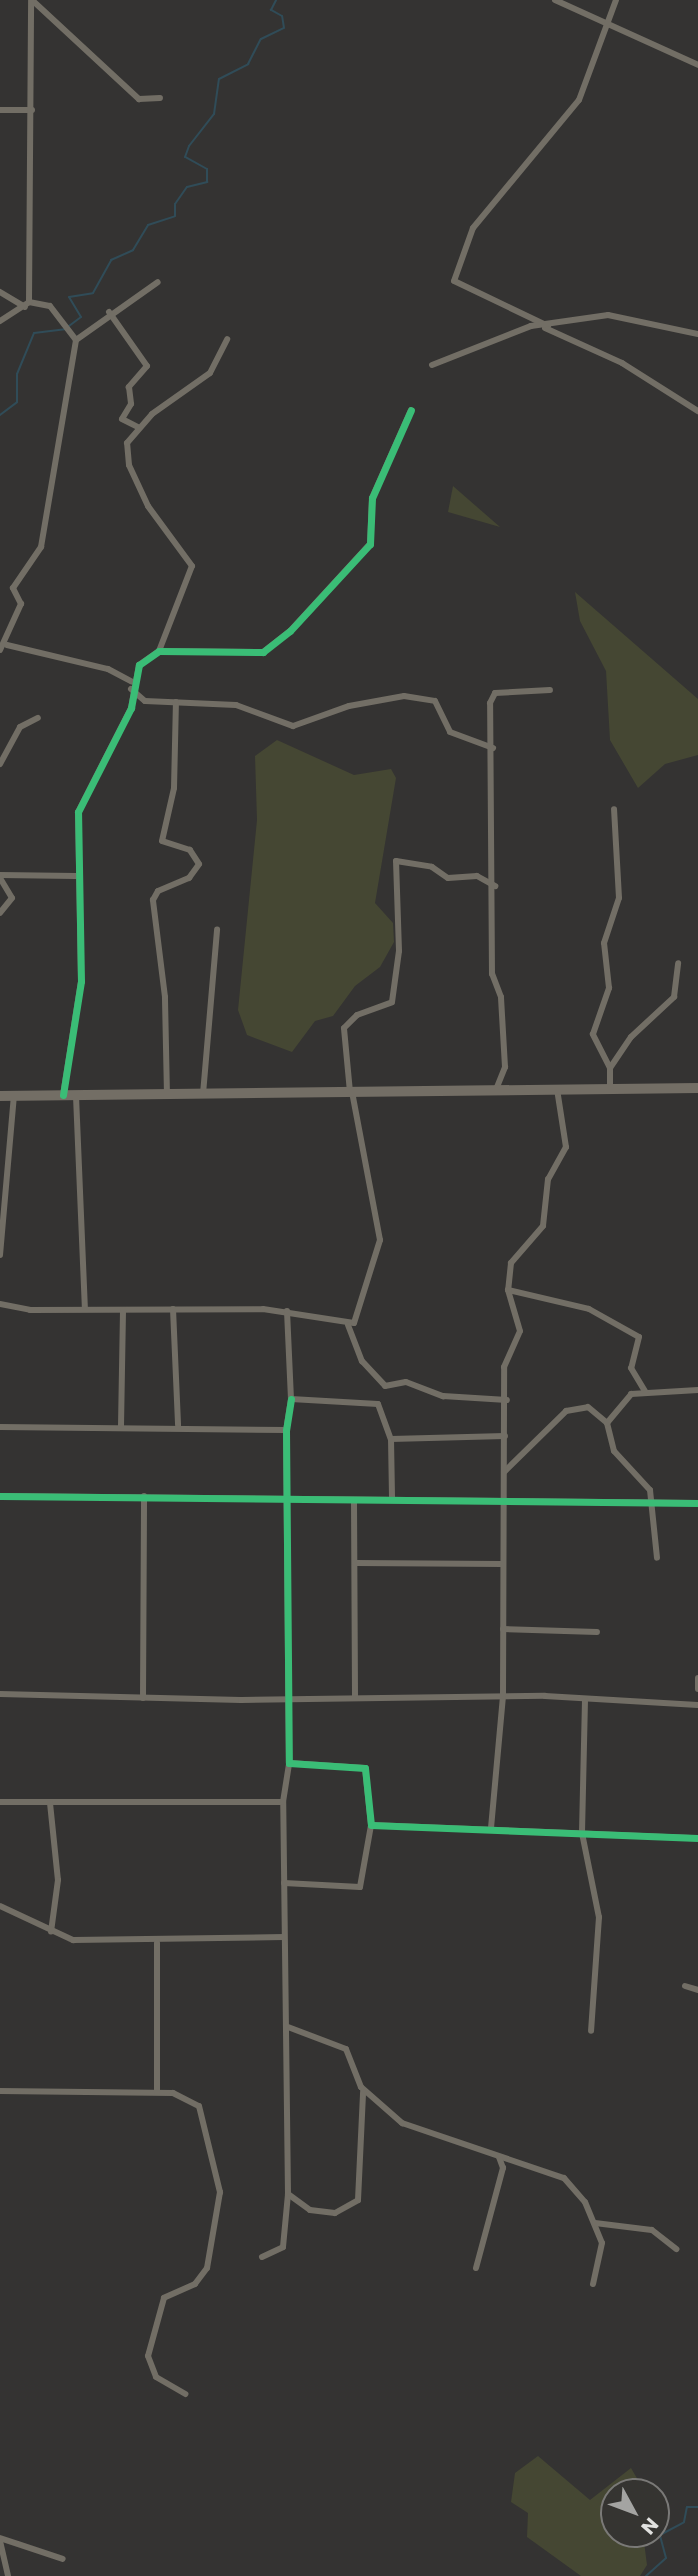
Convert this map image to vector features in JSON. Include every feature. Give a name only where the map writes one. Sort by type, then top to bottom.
[{"type":"main road","points":[[0,1096],[698,1088]]},
{"type":"street","points":[[32,0],[139,99],[160,98]]},
{"type":"street","points":[[27,304],[32,0]]},
{"type":"street","points":[[555,0],[607,28],[634,32],[698,65]]},
{"type":"street","points":[[616,0],[574,108],[473,228],[454,281],[632,368],[698,411]]},
{"type":"street","points":[[0,110],[32,110]]},
{"type":"street","points":[[0,650],[6,645],[21,604],[13,588],[41,547],[76,340],[109,312],[158,282]]},
{"type":"street","points":[[0,292],[27,304],[50,306],[76,340]]},
{"type":"street","points":[[0,320],[27,304]]},
{"type":"street","points":[[109,312],[147,366],[129,387],[131,404],[122,419],[138,426]]},
{"type":"street","points":[[432,365],[467,347],[544,326],[622,313],[698,334]]},
{"type":"street","points":[[159,651],[192,566],[165,534],[129,466],[128,443],[138,426],[210,373],[227,339]]},
{"type":"street","points":[[63,1096],[81,981],[76,876],[80,800],[131,708],[132,686],[144,659],[159,651],[262,652],[290,631],[370,544],[372,498],[411,410]]},
{"type":"street","points":[[6,645],[108,669],[132,686],[145,701],[236,705],[293,726],[349,706],[404,696],[435,701],[450,732],[493,748]]},
{"type":"street","points":[[495,1091],[505,1067],[501,998],[492,974],[495,886],[488,826],[493,748],[491,696],[550,690]]},
{"type":"street","points":[[167,1095],[165,997],[153,900],[189,878],[199,864],[190,850],[162,841],[174,788],[176,702]]},
{"type":"street","points":[[0,764],[20,727],[38,718]]},
{"type":"street","points":[[610,1088],[610,1068],[593,1034],[610,988],[604,943],[620,898],[614,810]]},
{"type":"street","points":[[348,1325],[356,1321],[380,1240],[354,1126],[344,1028],[357,1015],[392,1002],[399,951],[396,861],[432,867],[448,878],[477,876],[495,886]]},
{"type":"street","points":[[0,913],[12,898],[0,877],[76,876]]},
{"type":"street","points":[[203,1094],[217,930]]},
{"type":"street","points":[[610,1068],[674,997],[678,963]]},
{"type":"street","points":[[491,1828],[503,1696],[501,1503],[506,1400],[504,1367],[520,1331],[508,1290],[512,1263],[543,1226],[548,1179],[566,1147],[557,1090]]},
{"type":"street","points":[[0,1255],[14,1095]]},
{"type":"street","points":[[76,1096],[85,1308]]},
{"type":"street","points":[[508,1290],[589,1309],[639,1337],[631,1368],[645,1391]]},
{"type":"street","points":[[0,1304],[30,1310],[173,1309],[287,1311],[325,1315],[348,1325],[362,1360],[386,1386],[406,1382],[443,1396],[506,1400]]},
{"type":"street","points":[[173,1309],[178,1425]]},
{"type":"street","points":[[121,1426],[123,1310]]},
{"type":"street","points":[[262,2257],[283,2247],[288,2194],[288,2027],[283,1802],[289,1763],[290,1698],[286,1430],[291,1399],[287,1311]]},
{"type":"street","points":[[607,1423],[631,1394],[645,1391],[698,1390]]},
{"type":"street","points":[[291,1399],[378,1404],[391,1439],[392,1498]]},
{"type":"street","points":[[503,1473],[566,1410],[589,1407],[607,1423],[614,1451],[645,1482],[652,1501],[657,1558]]},
{"type":"street","points":[[0,1427],[178,1425],[286,1430]]},
{"type":"street","points":[[391,1439],[505,1436]]},
{"type":"street","points":[[0,1496],[144,1496],[354,1502],[392,1498],[501,1503],[698,1503]]},
{"type":"street","points":[[144,1496],[144,1698]]},
{"type":"street","points":[[354,1502],[355,1696]]},
{"type":"street","points":[[355,1563],[502,1564]]},
{"type":"street","points":[[503,1629],[597,1632]]},
{"type":"street","points":[[698,1678],[698,1689]]},
{"type":"street","points":[[0,1694],[144,1698],[503,1696],[698,1704]]},
{"type":"street","points":[[585,1700],[582,1832],[598,1917],[591,2031]]},
{"type":"street","points":[[284,1883],[360,1887],[370,1825],[365,1768],[289,1763]]},
{"type":"street","points":[[0,1802],[283,1802]]},
{"type":"street","points":[[50,1803],[58,1880],[51,1932]]},
{"type":"street","points":[[370,1825],[491,1828],[509,1835],[554,1828],[698,1838]]},
{"type":"street","points":[[0,1906],[28,1914],[51,1932],[73,1940],[122,1937],[157,1943],[284,1937]]},
{"type":"street","points":[[157,1943],[157,2092]]},
{"type":"street","points":[[685,1986],[698,1990]]},
{"type":"street","points":[[288,2027],[346,2049],[362,2087],[358,2200],[335,2213],[310,2210],[288,2194]]},
{"type":"street","points":[[362,2087],[402,2123],[564,2178],[595,2223],[604,2259],[593,2284]]},
{"type":"street","points":[[0,2091],[104,2097],[157,2092],[183,2095],[199,2106],[219,2192],[203,2276],[164,2298],[149,2342],[149,2367],[156,2377],[185,2394]]},
{"type":"street","points":[[476,2268],[503,2168],[499,2157]]},
{"type":"street","points":[[595,2223],[652,2230],[676,2249]]},
{"type":"street","points":[[0,2539],[62,2559]]},
{"type":"street","points":[[0,2539],[8,2576]]},
{"type":"green space","points":[[453,486],[500,527],[448,512]]},
{"type":"green space","points":[[575,592],[698,699],[698,755],[665,764],[638,788],[610,740],[606,671],[580,621]]},
{"type":"green space","points":[[277,740],[354,775],[391,769],[396,778],[375,903],[393,923],[394,942],[380,967],[355,986],[333,1016],[315,1021],[292,1052],[247,1035],[238,1010],[257,820],[255,756]]},
{"type":"green space","points":[[538,2456],[590,2500],[600,2492],[600,2548],[645,2548],[647,2565],[640,2576],[581,2576],[527,2537],[528,2513],[511,2502],[515,2473]]},
{"type":"green space","points":[[631,2468],[637,2478],[618,2478]]},
{"type":"waterway","points":[[69,326],[81,317],[69,297],[93,293],[111,260],[133,250],[148,225],[175,216],[175,204],[187,187],[207,182],[207,169],[185,157],[189,146],[214,114],[219,79],[248,64],[261,39],[284,28],[282,16],[271,10],[276,0]]},
{"type":"waterway","points":[[0,415],[17,402],[17,374],[34,333],[65,329]]},
{"type":"waterway","points":[[646,2576],[666,2558],[660,2535],[684,2522],[687,2507],[698,2507]]},
{"type":"cycle path","points":[[63,1095],[81,981],[78,812],[131,708],[139,665],[159,651],[263,652],[290,631],[370,544],[372,498],[411,410]]},
{"type":"cycle path","points":[[291,1399],[286,1430],[289,1763],[365,1768],[371,1825],[698,1838]]},
{"type":"cycle path","points":[[0,1496],[698,1503]]}]
